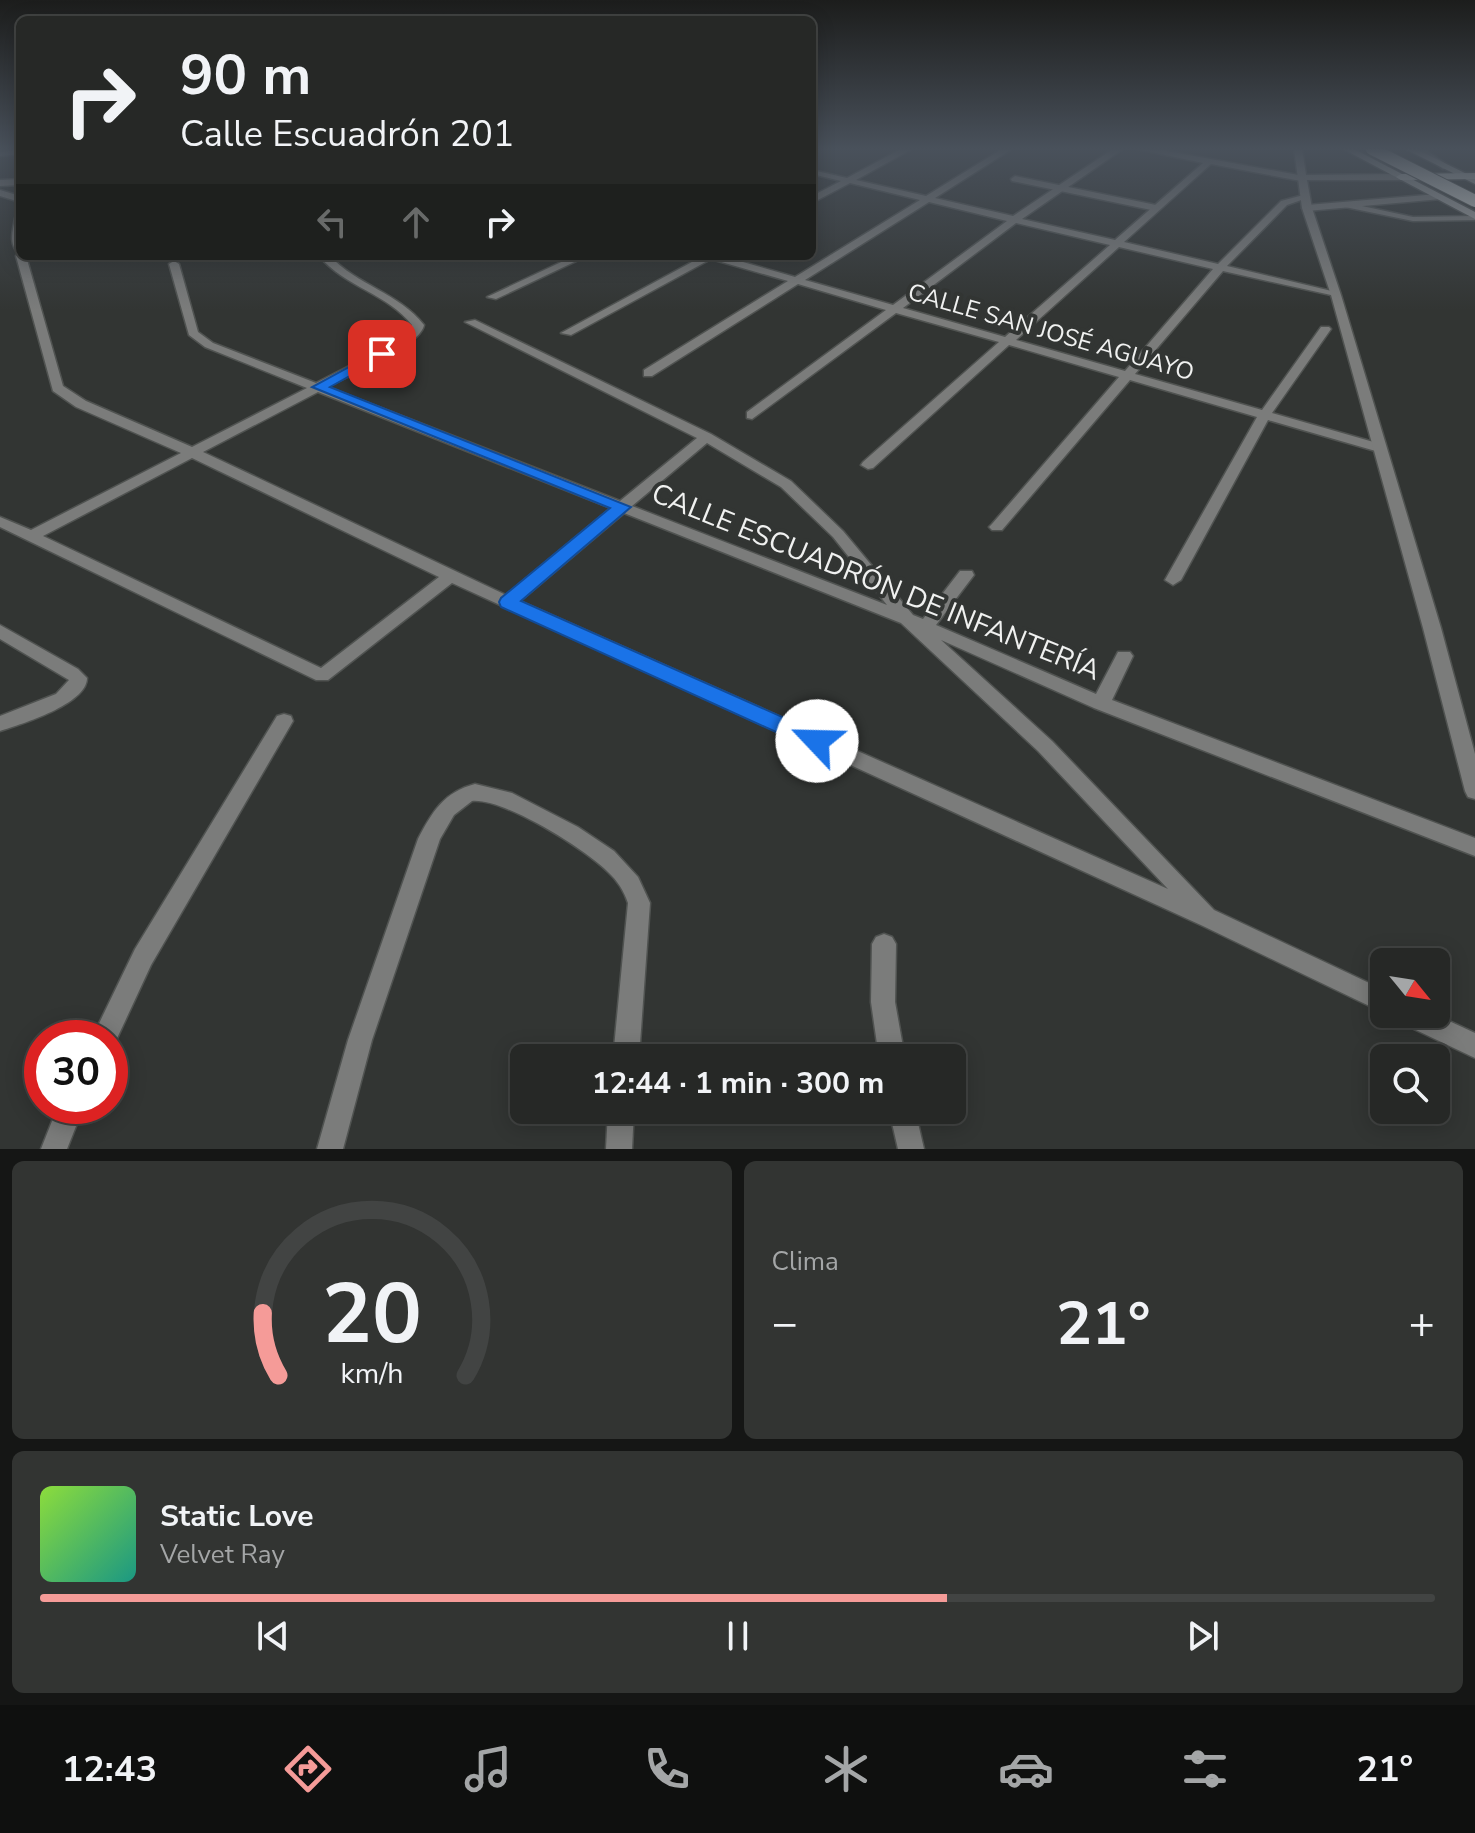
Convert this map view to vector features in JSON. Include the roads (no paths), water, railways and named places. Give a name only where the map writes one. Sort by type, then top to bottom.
[{"type":"main road","points":[[1448,203],[1475,217]]},
{"type":"street","points":[[648,373],[921,203]]},
{"type":"street","points":[[942,203],[1336,295]]},
{"type":"street","points":[[752,415],[1040,203]]},
{"type":"street","points":[[1129,203],[1156,208]]},
{"type":"street","points":[[868,465],[1162,203]]},
{"type":"street","points":[[997,527],[1220,268],[1284,203],[1292,203]]},
{"type":"street","points":[[1306,203],[1336,295],[1436,643],[1475,791]]},
{"type":"street","points":[[1315,203],[1375,203]]},
{"type":"street","points":[[23,260],[57,388],[81,404],[191,452],[450,576],[1211,919],[1370,995]]},
{"type":"street","points":[[30,537],[404,342],[417,332],[418,325],[407,311],[361,287],[329,260]]},
{"type":"street","points":[[492,297],[573,260]]},
{"type":"street","points":[[567,333],[703,260]]},
{"type":"street","name":"CALLE SAN JOSÉ AGUAYO","points":[[724,260],[1379,448]]},
{"type":"street","name":"CALLE ESCUADRÓN DE INFANTERÍA","points":[[174,264],[185,310],[193,333],[199,339],[907,619],[1101,703],[1475,847]]},
{"type":"street","points":[[471,322],[706,437],[766,470],[801,497],[838,534],[907,619],[1045,746],[1211,919]]},
{"type":"street","points":[[1173,580],[1264,416],[1325,329]]},
{"type":"street","points":[[508,602],[706,437]]},
{"type":"street","points":[[0,521],[322,676],[450,576]]},
{"type":"street","points":[[926,627],[966,575]]},
{"type":"street","points":[[0,631],[78,678],[78,685],[72,693],[0,724]]},
{"type":"street","points":[[1101,703],[1124,656]]},
{"type":"street","points":[[113,1020],[143,957],[284,721]]},
{"type":"street","points":[[330,1149],[360,1040],[429,839],[440,817],[458,798],[473,792],[487,791],[504,796],[590,846],[615,863],[631,882],[639,903],[627,1044]]},
{"type":"street","points":[[884,944],[883,1002],[890,1044]]},
{"type":"street","points":[[1437,1028],[1475,1046]]},
{"type":"street","points":[[54,1149],[64,1124]]},
{"type":"street","points":[[619,1149],[620,1124]]},
{"type":"street","points":[[905,1124],[911,1149]]},
{"type":"lane","points":[[1348,205],[1413,219],[1475,217]]}]
